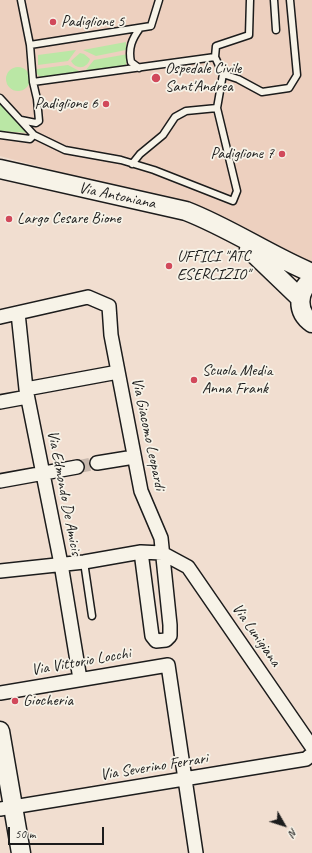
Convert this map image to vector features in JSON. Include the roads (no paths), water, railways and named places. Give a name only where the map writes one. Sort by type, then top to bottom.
[{"type":"street","name":"Via Antoniana","points":[[0,169],[186,211],[210,220],[285,261],[312,273]]},
{"type":"street","name":"Via Antoniana","points":[[232,231],[300,298]]},
{"type":"street","points":[[310,325],[303,313],[300,298],[302,290],[312,280]]},
{"type":"street","name":"Via Giacomo Leopardi","points":[[18,314],[88,297],[109,306],[109,323],[141,491],[161,538],[170,636],[166,640],[154,640],[152,636],[141,552]]},
{"type":"street","points":[[0,317],[18,314]]},
{"type":"street","name":"Via Edmondo De Amicis","points":[[18,314],[26,393],[61,564],[80,679]]},
{"type":"street","points":[[0,402],[26,393],[118,372]]},
{"type":"street","points":[[97,464],[134,457]]},
{"type":"street","points":[[0,481],[77,467]]},
{"type":"street","points":[[0,571],[84,562],[141,552],[162,553]]},
{"type":"street","name":"Via Lunigiana","points":[[162,553],[188,567],[312,747]]},
{"type":"street","name":"Via Vittorio Locchi","points":[[0,694],[168,665],[184,779]]},
{"type":"street","points":[[0,731],[7,808],[21,853]]},
{"type":"street","name":"Via Severino Ferrari","points":[[7,808],[306,759],[312,754]]},
{"type":"street","points":[[184,779],[196,853]]},
{"type":"lane","points":[[21,0],[30,44],[33,82],[38,99],[39,121],[36,123],[21,120]]},
{"type":"lane","points":[[30,44],[151,26],[159,0]]},
{"type":"lane","points":[[0,98],[34,135],[66,150],[154,170],[233,201],[237,191],[217,108],[223,74],[215,57],[216,46],[249,35],[251,0]]},
{"type":"lane","points":[[274,0],[276,30]]},
{"type":"lane","points":[[223,74],[238,79],[262,92],[289,88],[297,75],[290,0]]},
{"type":"lane","points":[[139,68],[131,62],[129,49],[132,39],[140,28]]},
{"type":"lane","points":[[33,82],[215,57]]},
{"type":"lane","points":[[132,164],[140,154],[163,135],[175,117],[186,111],[217,108]]},
{"type":"lane","points":[[0,135],[30,139],[34,135]]},
{"type":"lane","points":[[84,562],[92,616]]},
{"type":"tunnel","points":[[77,467],[97,463]]},
{"type":"place","name":"Padiglione 5","points":[[53,22]]},
{"type":"place","name":"Ospedale Civile Sant'Andrea","points":[[156,78]]},
{"type":"place","name":"Padiglione 6","points":[[106,104]]},
{"type":"place","name":"Padiglione 7","points":[[282,154]]},
{"type":"place","name":"Largo Cesare Bione","points":[[9,219]]},
{"type":"place","name":"UFFICI \"ATC ESERCIZIO\"","points":[[169,266]]},
{"type":"place","name":"Scuola Media Anna Frank","points":[[194,380]]},
{"type":"place","name":"Giocheria","points":[[15,701]]}]
